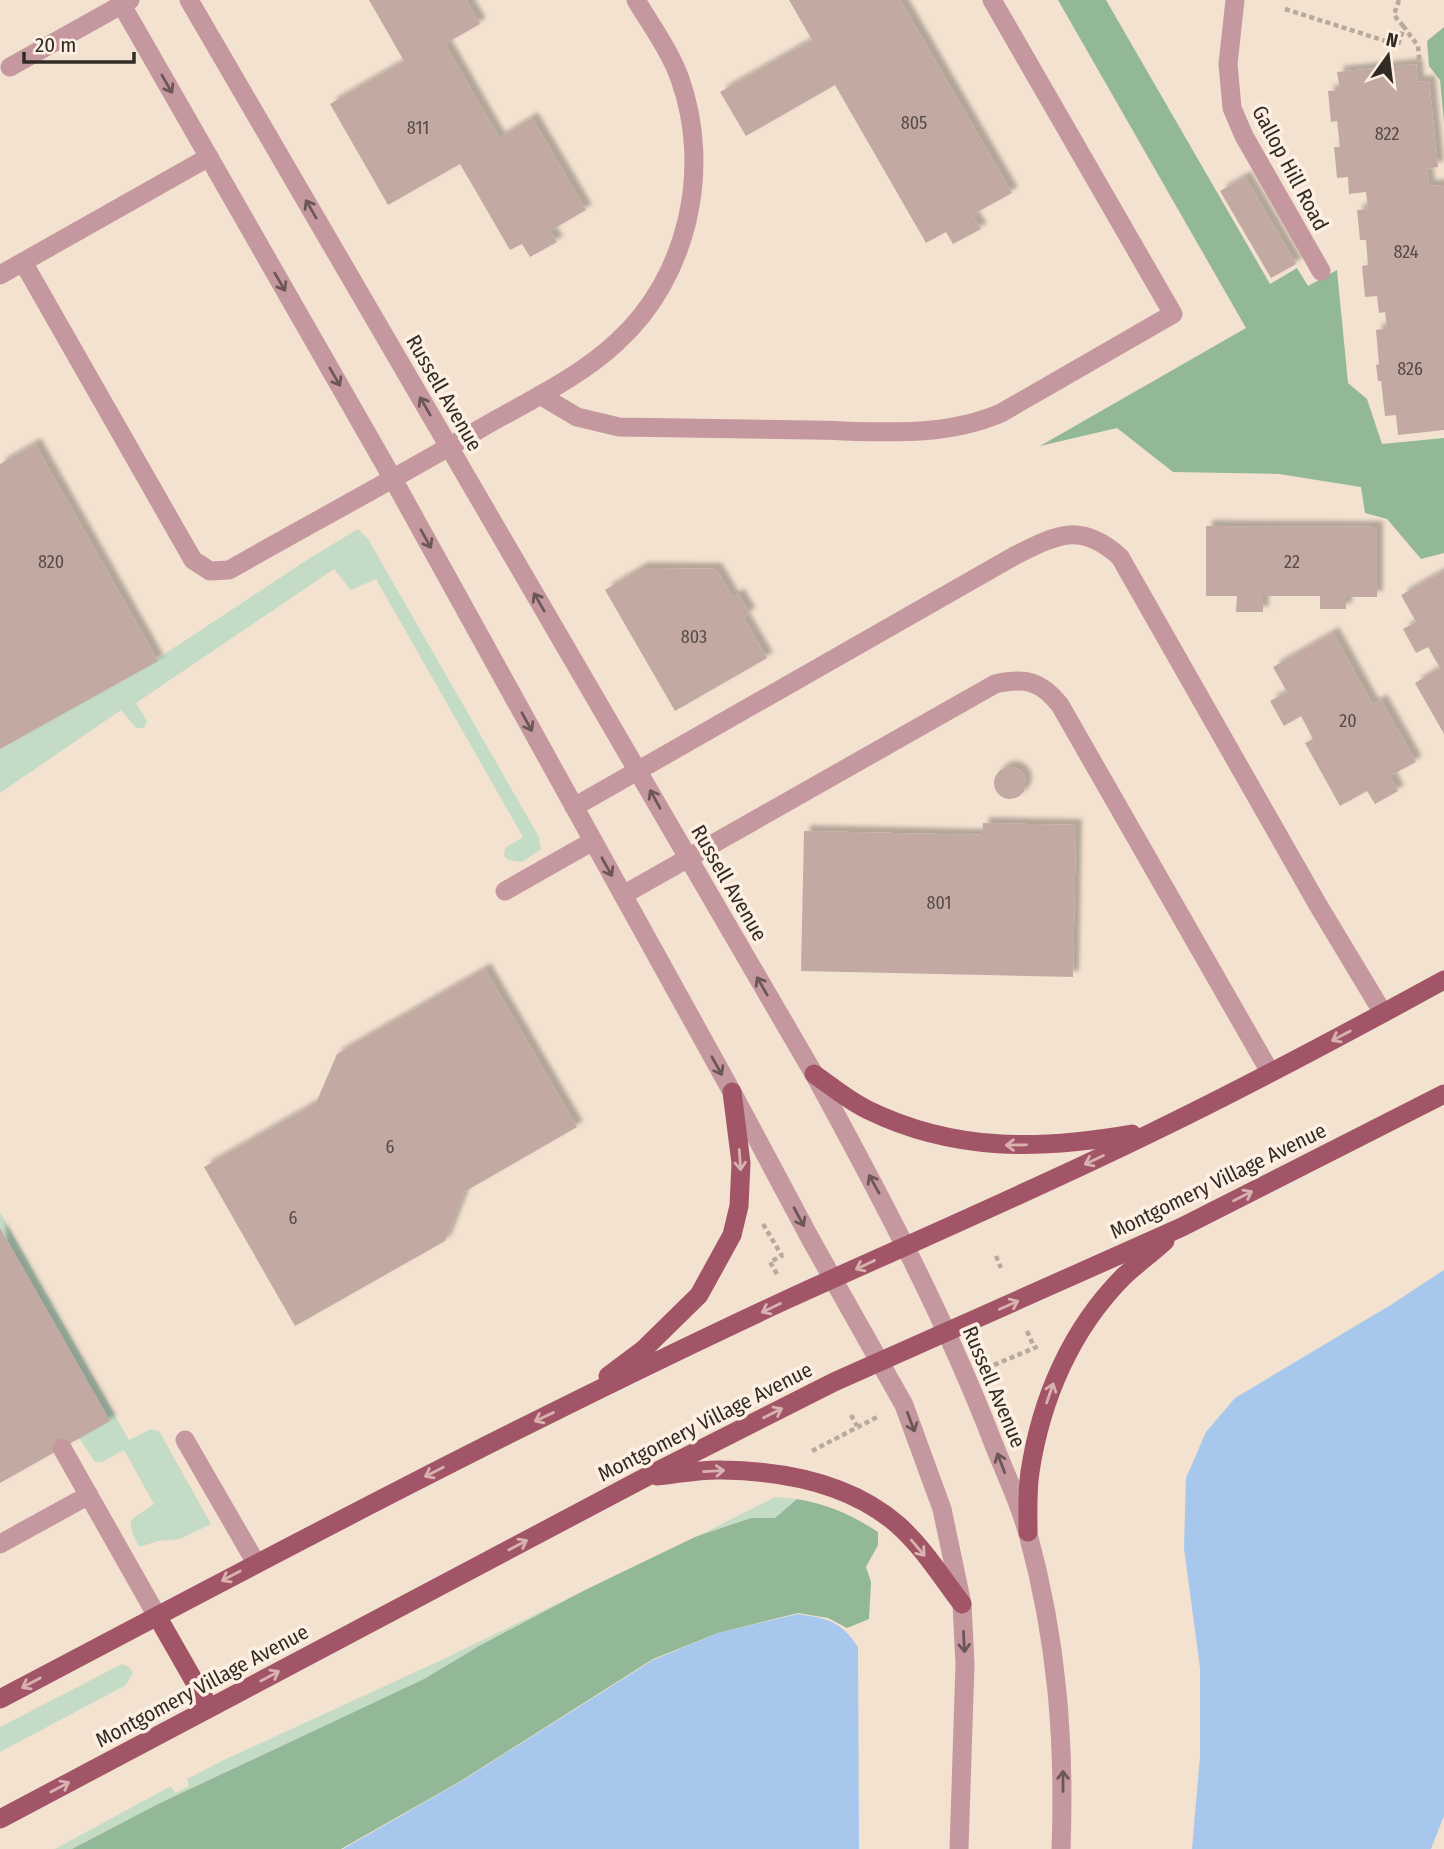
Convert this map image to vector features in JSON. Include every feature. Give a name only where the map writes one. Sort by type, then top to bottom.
[{"type":"main road","points":[[0,1699],[256,1563],[572,1404],[904,1245],[1157,1130],[1444,980]]},
{"type":"main road","points":[[814,1074],[866,1110],[933,1136],[1005,1146],[1076,1144],[1157,1130]]},
{"type":"main road","points":[[572,1404],[644,1349],[699,1295],[732,1235],[739,1206],[741,1163],[732,1092]]},
{"type":"main road","name":"Montgomery Village Avenue","points":[[0,1819],[646,1477],[880,1362],[1182,1227],[1444,1094]]},
{"type":"main road","points":[[1028,1532],[1030,1474],[1041,1419],[1058,1370],[1073,1342],[1123,1278],[1182,1227]]},
{"type":"main road","points":[[646,1477],[721,1469],[786,1476],[835,1487],[869,1503],[899,1526],[962,1604]]},
{"type":"main road","points":[[157,1616],[209,1707]]},
{"type":"street","name":"Russell Avenue","points":[[189,0],[814,1074],[884,1202],[968,1376],[1028,1532],[1045,1607],[1059,1695],[1064,1780],[1061,1849]]},
{"type":"street","points":[[23,262],[193,560],[209,571],[229,570],[540,394],[608,349],[642,317],[660,291],[683,238],[693,178],[689,113],[677,71],[636,0]]},
{"type":"street","points":[[540,394],[577,417],[619,427],[902,431],[953,429],[979,423],[1000,413],[1173,314],[992,0]]},
{"type":"street","name":"Gallop Hill Road","points":[[1235,0],[1228,65],[1233,108],[1244,136],[1321,271]]},
{"type":"street","points":[[10,67],[123,1],[393,479],[904,1405],[942,1509],[962,1604],[965,1664],[958,1849]]},
{"type":"street","points":[[0,275],[209,157]]},
{"type":"street","points":[[574,807],[1016,555],[1051,538],[1070,534],[1090,537],[1107,545],[1121,557],[1318,905],[1383,1013]]},
{"type":"street","points":[[623,895],[995,684],[1013,680],[1032,682],[1049,691],[1060,705],[1270,1072]]},
{"type":"street","points":[[505,891],[593,841]]},
{"type":"street","points":[[184,1440],[256,1563]]},
{"type":"street","points":[[62,1448],[157,1616]]},
{"type":"street","points":[[0,1544],[89,1495]]},
{"type":"path","points":[[1399,0],[1394,15],[1418,46],[1422,81]]},
{"type":"path","points":[[1285,9],[1398,45],[1404,27]]},
{"type":"path","points":[[757,1214],[782,1256]]},
{"type":"path","points":[[777,1274],[771,1262],[790,1251]]},
{"type":"path","points":[[996,1256],[1001,1268]]},
{"type":"path","points":[[995,1365],[1034,1347],[1027,1331]]},
{"type":"path","points":[[852,1415],[857,1426]]},
{"type":"path","points":[[804,1456],[881,1415]]},
{"type":"green space","points":[[1058,0],[1106,0],[1270,284],[1297,268],[1308,286],[1337,270],[1348,383],[1367,399],[1382,444],[1444,438],[1444,553],[1421,559],[1387,519],[1365,513],[1361,487],[1279,474],[1173,472],[1117,428],[1040,446],[1246,328]]},
{"type":"green space","points":[[1444,27],[1444,123],[1440,80],[1429,66],[1427,41]]},
{"type":"green space","points":[[358,529],[368,539],[539,837],[541,849],[522,862],[509,860],[504,856],[505,848],[523,837],[376,579],[351,590],[334,569],[136,703],[147,721],[144,728],[136,728],[121,710],[0,793],[0,749],[157,661],[310,558]]},
{"type":"green space","points":[[0,1212],[129,1440],[151,1429],[159,1431],[211,1524],[180,1539],[158,1541],[139,1547],[132,1530],[132,1521],[154,1504],[124,1450],[102,1462],[95,1462],[79,1438],[109,1421],[0,1228]]},
{"type":"green space","points":[[775,1497],[797,1499],[775,1518],[751,1518],[696,1537]]},
{"type":"green space","points":[[797,1499],[839,1511],[878,1532],[878,1545],[866,1567],[871,1582],[869,1619],[847,1628],[828,1618],[798,1613],[718,1633],[653,1659],[459,1782],[341,1849],[72,1849],[158,1804],[424,1679],[479,1646],[585,1590],[695,1537],[751,1518],[775,1518]]},
{"type":"green space","points":[[585,1590],[479,1646],[424,1679],[158,1804],[72,1849],[55,1849],[171,1786],[175,1793],[189,1786],[187,1779],[224,1760],[450,1656]]},
{"type":"green space","points":[[122,1664],[129,1667],[133,1673],[126,1685],[0,1752],[0,1727]]},
{"type":"water","points":[[1444,1270],[1444,1816],[1431,1849],[1192,1849],[1200,1756],[1200,1668],[1184,1548],[1186,1478],[1206,1432],[1235,1398]]},
{"type":"water","points":[[798,1614],[832,1622],[845,1631],[858,1647],[859,1849],[343,1849],[460,1782],[653,1660],[718,1633]]},
{"type":"building","points":[[369,0],[466,0],[480,24],[445,44],[499,138],[532,118],[586,210],[550,231],[557,242],[530,257],[522,244],[510,250],[460,164],[388,205],[330,104],[404,61]]},
{"type":"building","points":[[789,0],[900,0],[1012,193],[972,215],[981,229],[953,244],[946,232],[926,243],[835,85],[746,136],[720,92],[812,40]]},
{"type":"building","points":[[1416,64],[1418,82],[1429,81],[1438,167],[1427,169],[1429,186],[1444,185],[1444,430],[1398,435],[1396,415],[1385,416],[1381,381],[1378,381],[1376,365],[1379,364],[1376,330],[1387,328],[1385,312],[1379,313],[1377,296],[1365,297],[1362,266],[1368,265],[1366,240],[1360,240],[1357,210],[1368,209],[1366,192],[1349,194],[1348,177],[1337,178],[1334,147],[1340,147],[1337,121],[1331,122],[1328,91],[1340,90],[1337,72]]},
{"type":"building","points":[[1245,177],[1296,264],[1271,278],[1220,191]]},
{"type":"building","points":[[35,444],[158,661],[0,749],[0,464]]},
{"type":"building","points":[[1206,526],[1377,527],[1377,597],[1346,597],[1346,609],[1320,609],[1320,596],[1263,596],[1263,612],[1236,612],[1237,596],[1206,596]]},
{"type":"building","points":[[642,568],[716,569],[733,598],[738,594],[750,614],[743,617],[767,658],[675,711],[605,590]]},
{"type":"building","points":[[1444,571],[1444,734],[1415,683],[1440,668],[1428,647],[1416,653],[1403,629],[1416,622],[1401,595]]},
{"type":"building","points":[[1333,633],[1373,705],[1381,700],[1416,762],[1390,776],[1398,791],[1375,804],[1367,791],[1340,806],[1305,743],[1313,739],[1301,716],[1284,726],[1270,701],[1287,692],[1273,667]]},
{"type":"building","points":[[1010,767],[1021,772],[1026,783],[1021,794],[1010,799],[999,794],[994,783],[999,772]]},
{"type":"building","points":[[983,823],[1076,825],[1073,977],[801,971],[804,831],[982,835]]},
{"type":"building","points":[[485,969],[577,1127],[464,1192],[445,1241],[295,1326],[204,1167],[316,1103],[337,1054]]},
{"type":"building","points":[[0,1228],[110,1421],[0,1483]]}]
